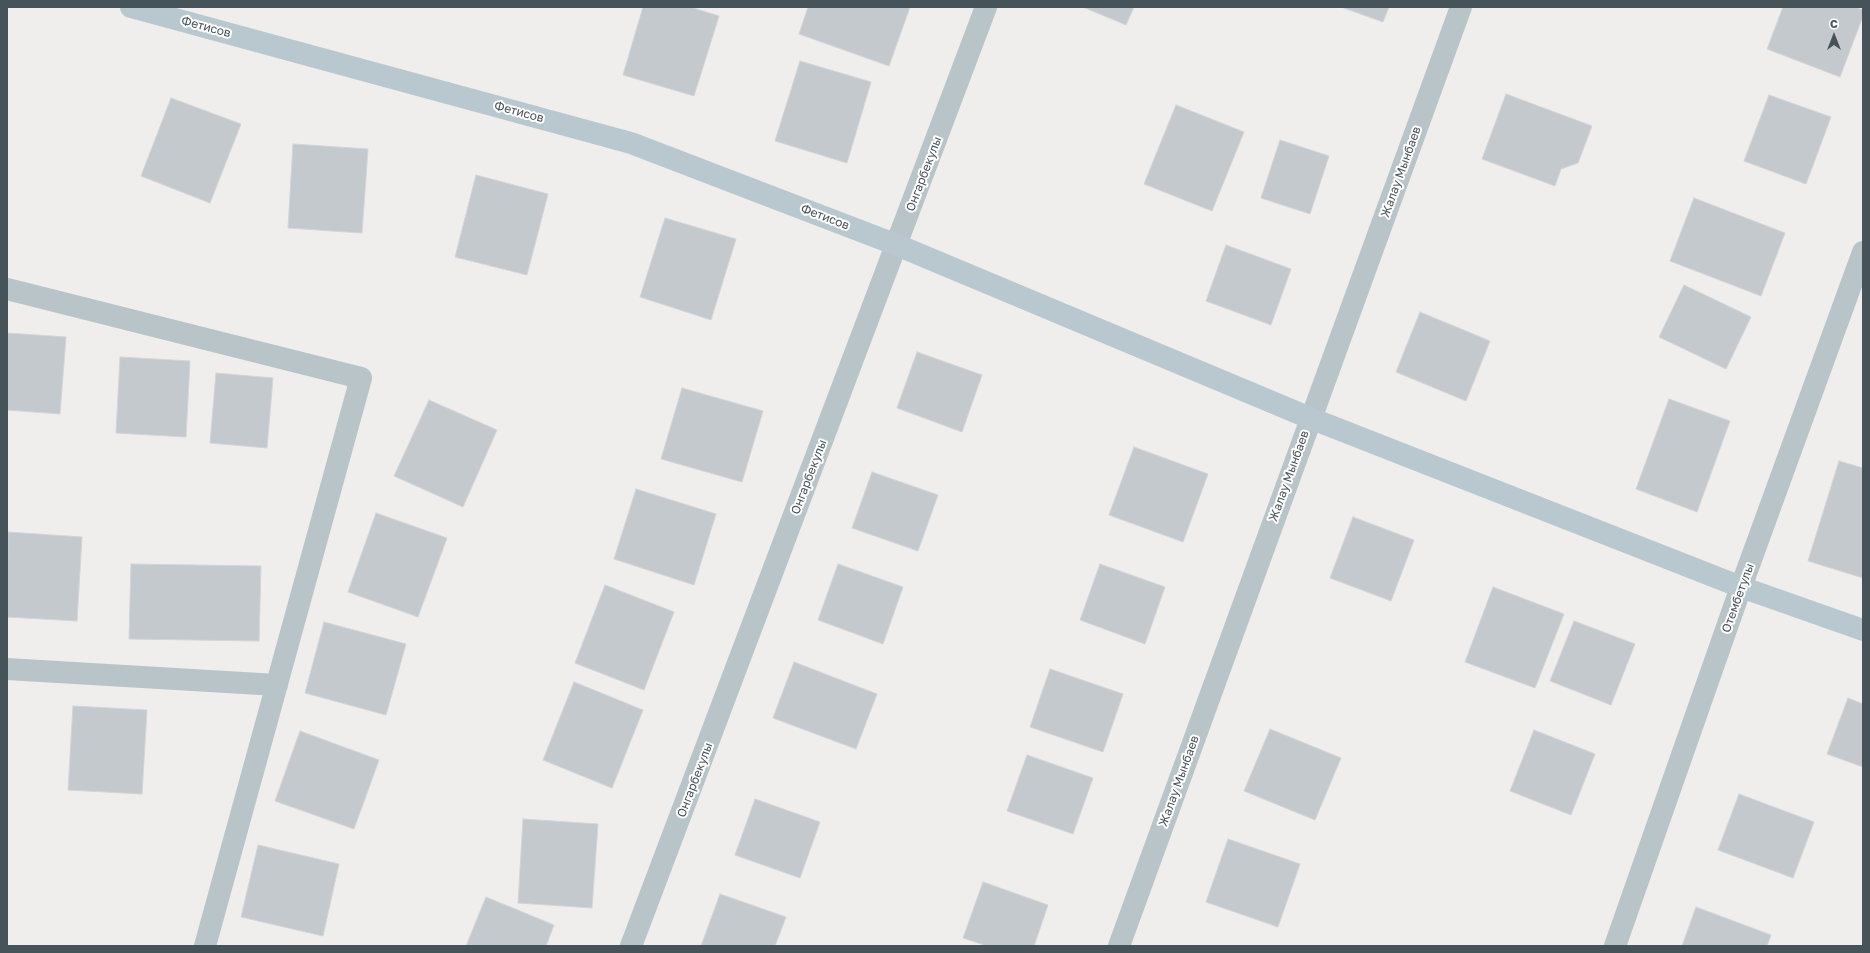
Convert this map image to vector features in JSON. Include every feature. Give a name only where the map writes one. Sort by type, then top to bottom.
[{"type":"street","name":"Фетисов","points":[[131,7],[630,143],[897,245],[1310,418],[1742,587],[1863,630]]},
{"type":"street","name":"Онгарбекулы","points":[[632,946],[986,7]]},
{"type":"street","name":"Жалау Мынбаев","points":[[1119,946],[1310,418],[1461,7]]},
{"type":"street","name":"Отембетулы","points":[[1615,946],[1742,587],[1863,252]]},
{"type":"street","points":[[7,289],[361,378],[205,946]]},
{"type":"street","points":[[7,669],[277,685]]},
{"type":"building","points":[[643,7],[690,7],[719,16],[694,96],[623,75]]},
{"type":"building","points":[[808,7],[910,7],[889,66],[799,34]]},
{"type":"building","points":[[1083,7],[1134,7],[1126,25]]},
{"type":"building","points":[[1341,7],[1389,7],[1383,22]]},
{"type":"building","points":[[1783,7],[1855,7],[1863,10],[1863,16],[1840,77],[1767,49]]},
{"type":"building","points":[[800,61],[871,82],[847,163],[775,141]]},
{"type":"building","points":[[1506,94],[1592,126],[1578,163],[1561,169],[1555,186],[1482,159]]},
{"type":"building","points":[[1769,95],[1831,117],[1806,184],[1744,161]]},
{"type":"building","points":[[171,98],[241,124],[210,203],[141,176]]},
{"type":"building","points":[[1176,105],[1244,132],[1212,211],[1144,184]]},
{"type":"building","points":[[1280,140],[1329,156],[1310,214],[1261,198]]},
{"type":"building","points":[[293,144],[368,149],[362,233],[288,228]]},
{"type":"building","points":[[476,175],[548,194],[527,275],[455,257]]},
{"type":"building","points":[[1694,198],[1785,233],[1761,296],[1670,261]]},
{"type":"building","points":[[665,218],[736,239],[711,320],[640,297]]},
{"type":"building","points":[[1226,245],[1291,269],[1271,325],[1206,301]]},
{"type":"building","points":[[1684,285],[1751,317],[1726,369],[1659,337]]},
{"type":"building","points":[[1420,312],[1490,341],[1466,401],[1396,372]]},
{"type":"building","points":[[7,333],[66,337],[60,414],[7,410]]},
{"type":"building","points":[[917,352],[982,375],[962,432],[897,408]]},
{"type":"building","points":[[120,357],[190,361],[186,437],[116,433]]},
{"type":"building","points":[[216,373],[273,378],[267,448],[210,443]]},
{"type":"building","points":[[682,388],[763,411],[742,482],[661,459]]},
{"type":"building","points":[[1669,399],[1730,421],[1697,512],[1636,489]]},
{"type":"building","points":[[429,400],[497,430],[463,507],[394,476]]},
{"type":"building","points":[[1134,447],[1208,474],[1183,542],[1109,515]]},
{"type":"building","points":[[1839,461],[1863,468],[1863,578],[1808,561]]},
{"type":"building","points":[[872,472],[938,495],[918,551],[852,528]]},
{"type":"building","points":[[636,489],[716,514],[694,585],[614,559]]},
{"type":"building","points":[[376,513],[447,538],[418,617],[348,592]]},
{"type":"building","points":[[1353,517],[1414,540],[1391,601],[1330,578]]},
{"type":"building","points":[[8,532],[82,537],[77,621],[7,617]]},
{"type":"building","points":[[131,564],[261,566],[259,641],[129,639]]},
{"type":"building","points":[[838,564],[903,587],[883,644],[818,620]]},
{"type":"building","points":[[1100,564],[1165,587],[1145,644],[1080,620]]},
{"type":"building","points":[[605,585],[674,612],[644,690],[575,663]]},
{"type":"building","points":[[1493,587],[1564,614],[1535,688],[1465,662]]},
{"type":"building","points":[[1574,621],[1635,644],[1611,705],[1550,681]]},
{"type":"building","points":[[324,622],[406,644],[386,715],[305,693]]},
{"type":"building","points":[[794,662],[877,694],[856,749],[773,718]]},
{"type":"building","points":[[1050,669],[1123,694],[1103,752],[1030,727]]},
{"type":"building","points":[[574,682],[643,710],[612,788],[543,760]]},
{"type":"building","points":[[1848,698],[1863,704],[1863,767],[1827,754]]},
{"type":"building","points":[[73,706],[147,710],[142,794],[68,790]]},
{"type":"building","points":[[1270,729],[1341,758],[1315,820],[1244,791]]},
{"type":"building","points":[[1534,730],[1595,754],[1571,815],[1510,791]]},
{"type":"building","points":[[300,731],[379,760],[354,829],[275,801]]},
{"type":"building","points":[[1027,755],[1093,778],[1073,834],[1007,811]]},
{"type":"building","points":[[1739,794],[1814,822],[1793,878],[1718,850]]},
{"type":"building","points":[[755,799],[820,822],[800,878],[735,855]]},
{"type":"building","points":[[523,819],[598,824],[592,908],[518,903]]},
{"type":"building","points":[[1228,839],[1300,864],[1278,927],[1206,902]]},
{"type":"building","points":[[258,845],[339,864],[323,936],[241,917]]},
{"type":"building","points":[[983,882],[1048,905],[1034,946],[987,946],[963,938]]},
{"type":"building","points":[[720,894],[786,917],[775,946],[701,946]]},
{"type":"building","points":[[486,897],[554,925],[546,946],[466,946]]},
{"type":"building","points":[[1696,907],[1771,935],[1767,946],[1682,946]]}]
